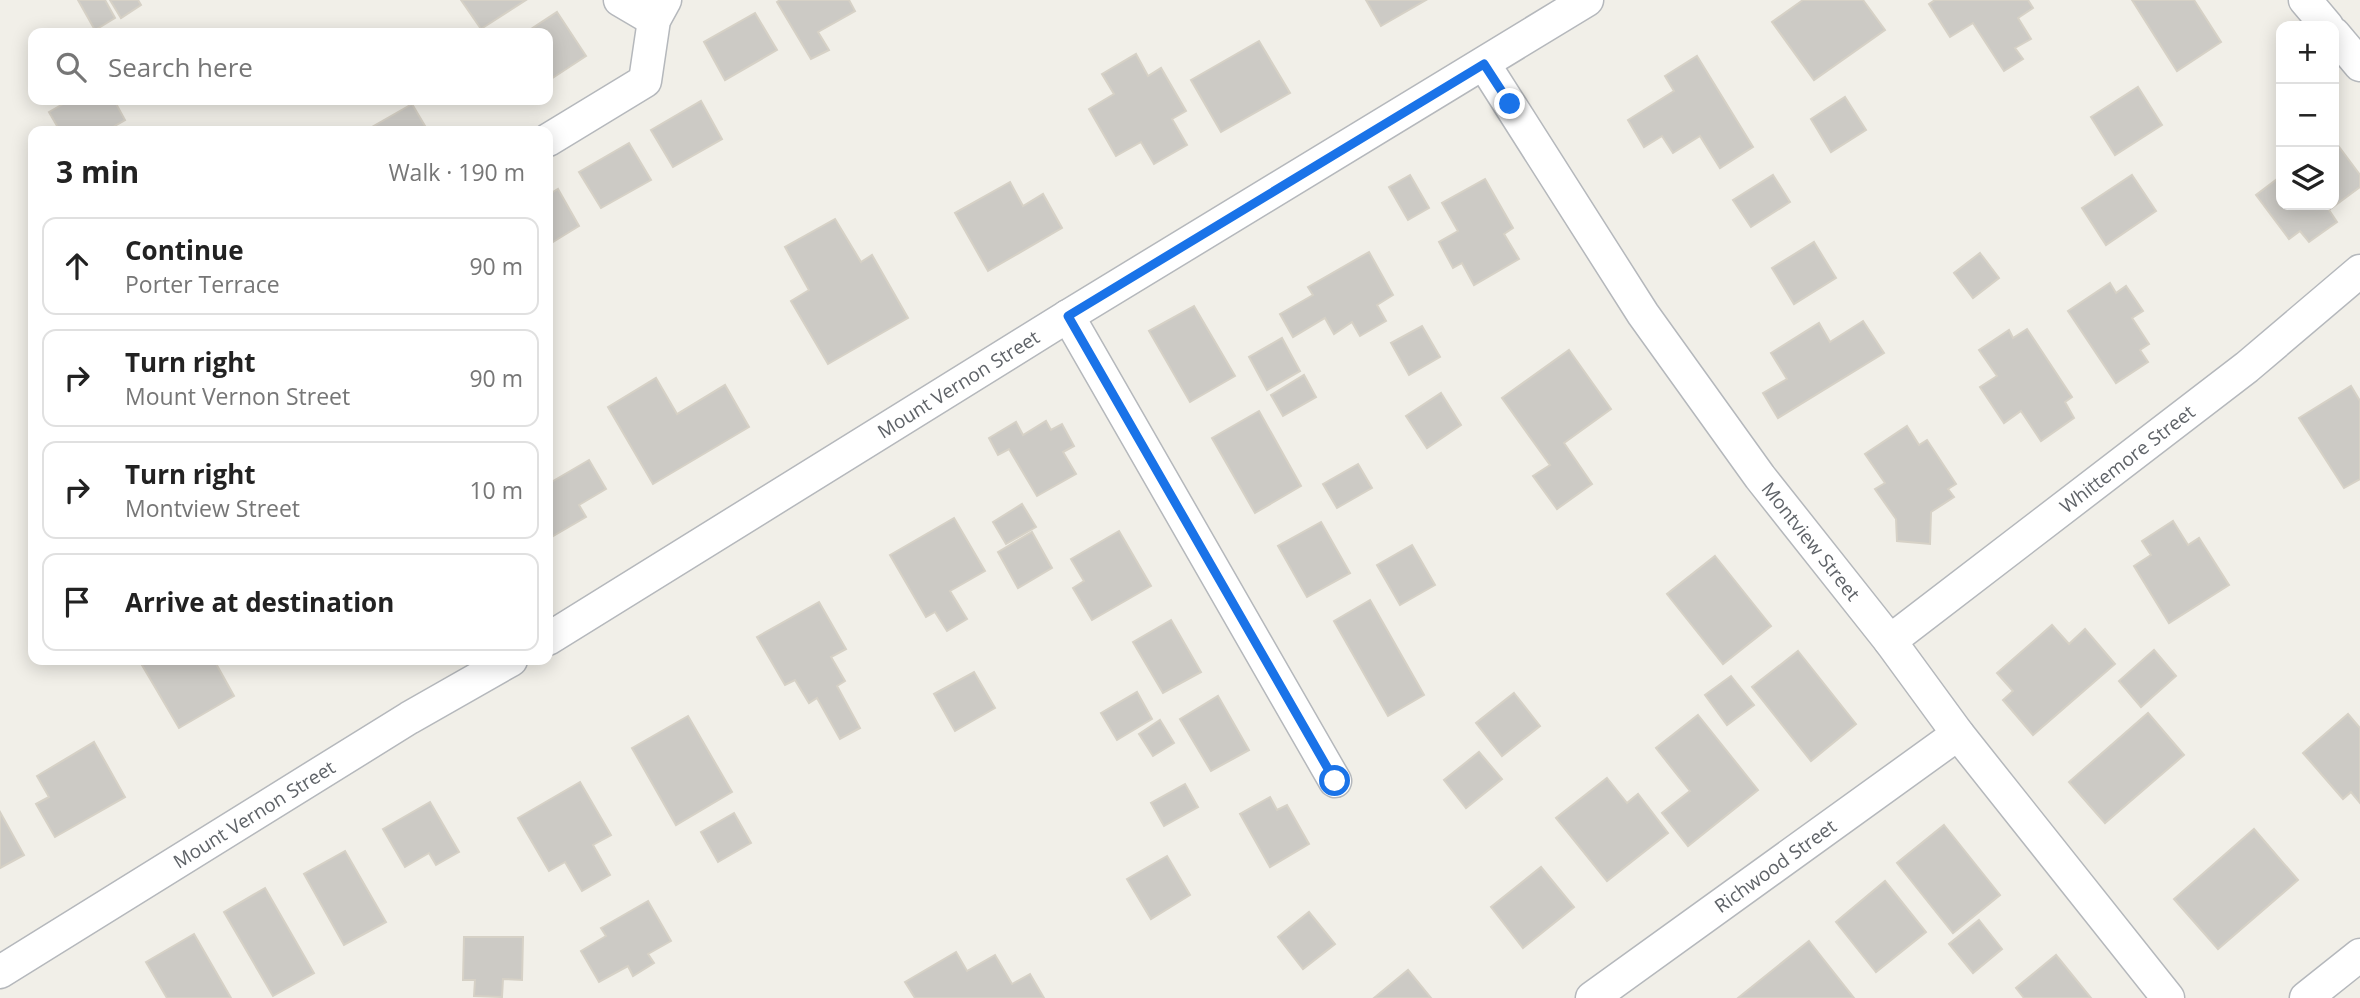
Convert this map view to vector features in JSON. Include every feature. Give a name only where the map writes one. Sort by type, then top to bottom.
[{"type":"street","points":[[553,137],[645,81],[660,10],[620,0]]},
{"type":"street","name":"Mount Vernon Street","points":[[553,636],[1068,316],[1587,0]]},
{"type":"street","points":[[2305,0],[2323,21]]},
{"type":"street","points":[[2339,40],[2360,65]]},
{"type":"street","name":"Montview Street","points":[[1484,64],[1643,314],[1760,477],[2168,998]]},
{"type":"street","name":"Whittemore Street","points":[[1890,641],[2246,367],[2360,271]]},
{"type":"street","points":[[1068,316],[1335,781]]},
{"type":"street","name":"Mount Vernon Street","points":[[0,972],[409,718],[502,665]]},
{"type":"street","name":"Richwood Street","points":[[1592,998],[1958,733]]},
{"type":"street","points":[[2306,998],[2360,955]]},
{"type":"building","points":[[78,0],[105,0],[115,18],[94,28]]},
{"type":"building","points":[[110,0],[138,0],[141,5],[121,18]]},
{"type":"building","points":[[461,0],[526,0],[483,28]]},
{"type":"building","points":[[849,0],[855,11],[818,32],[829,50],[811,59],[777,2]]},
{"type":"building","points":[[1366,0],[1426,0],[1381,26]]},
{"type":"building","points":[[1803,0],[1863,0],[1885,30],[1814,80],[1772,22]]},
{"type":"building","points":[[1935,0],[2028,0],[2033,8],[2018,18],[2031,39],[2015,48],[2023,59],[2004,71],[1973,23],[1950,37],[1929,4]]},
{"type":"building","points":[[2132,0],[2194,0],[2221,42],[2177,71]]},
{"type":"building","points":[[557,12],[586,56],[553,78],[553,28],[533,28]]},
{"type":"building","points":[[755,13],[777,50],[725,80],[704,42]]},
{"type":"building","points":[[1259,41],[1290,93],[1221,132],[1191,80]]},
{"type":"building","points":[[1136,54],[1148,76],[1161,68],[1186,111],[1172,119],[1187,145],[1154,164],[1141,142],[1116,156],[1089,109],[1114,94],[1102,74]]},
{"type":"building","points":[[1697,56],[1753,147],[1720,168],[1700,136],[1673,153],[1662,136],[1644,147],[1628,120],[1674,91],[1665,76]]},
{"type":"building","points":[[2138,87],[2162,125],[2115,155],[2091,117]]},
{"type":"building","points":[[1845,97],[1866,130],[1831,152],[1811,119]]},
{"type":"building","points":[[701,101],[722,139],[673,167],[651,130]]},
{"type":"building","points":[[61,105],[117,105],[125,120],[115,126],[57,126],[49,112]]},
{"type":"building","points":[[413,105],[425,126],[374,126]]},
{"type":"building","points":[[629,143],[651,180],[601,208],[579,172]]},
{"type":"building","points":[[2339,147],[2360,175],[2360,187],[2339,203]]},
{"type":"building","points":[[1410,175],[1429,208],[1408,220],[1389,187]]},
{"type":"building","points":[[1773,175],[1790,202],[1751,227],[1733,200]]},
{"type":"building","points":[[2132,175],[2156,211],[2106,245],[2082,208]]},
{"type":"building","points":[[1485,179],[1513,228],[1504,234],[1519,259],[1474,285],[1462,263],[1453,268],[1439,242],[1458,231],[1442,203]]},
{"type":"building","points":[[2276,180],[2276,210],[2329,210],[2337,222],[2309,242],[2300,231],[2289,239],[2256,195]]},
{"type":"building","points":[[1010,182],[1023,206],[1043,194],[1062,228],[988,271],[955,213]]},
{"type":"building","points":[[558,189],[579,226],[553,242],[553,192]]},
{"type":"building","points":[[835,219],[861,262],[872,255],[908,318],[828,364],[791,301],[809,290],[785,247]]},
{"type":"building","points":[[1814,242],[1836,278],[1794,304],[1772,268]]},
{"type":"building","points":[[1369,252],[1393,295],[1377,305],[1386,321],[1360,336],[1352,322],[1334,334],[1325,318],[1293,337],[1280,314],[1313,295],[1308,287]]},
{"type":"building","points":[[1980,253],[1999,278],[1973,298],[1954,273]]},
{"type":"building","points":[[2110,283],[2116,293],[2126,286],[2143,311],[2132,318],[2149,344],[2140,350],[2148,362],[2116,383],[2068,311]]},
{"type":"building","points":[[1194,306],[1235,376],[1190,402],[1149,331]]},
{"type":"building","points":[[1863,321],[1884,353],[1778,418],[1763,393],[1787,379],[1771,353],[1819,323],[1830,342]]},
{"type":"building","points":[[1422,326],[1440,357],[1409,375],[1391,343]]},
{"type":"building","points":[[2027,329],[2072,397],[2065,402],[2074,418],[2041,441],[2021,411],[2004,423],[1980,387],[1997,376],[1979,350],[2009,330],[2013,338]]},
{"type":"building","points":[[1282,338],[1300,371],[1267,390],[1249,357]]},
{"type":"building","points":[[1569,350],[1611,409],[1564,443],[1592,484],[1557,509],[1533,476],[1550,465],[1502,398]]},
{"type":"building","points":[[1304,375],[1316,397],[1283,416],[1271,395]]},
{"type":"building","points":[[656,378],[677,414],[725,385],[749,427],[653,484],[608,407]]},
{"type":"building","points":[[2351,386],[2360,401],[2360,479],[2344,488],[2299,418]]},
{"type":"building","points":[[1441,393],[1461,425],[1427,448],[1406,416]]},
{"type":"building","points":[[1259,411],[1301,486],[1255,513],[1212,438]]},
{"type":"building","points":[[1046,421],[1051,430],[1062,424],[1074,446],[1063,452],[1076,474],[1037,496],[1009,449],[998,455],[989,438],[1016,422],[1023,435]]},
{"type":"building","points":[[1907,426],[1919,445],[1927,440],[1956,484],[1948,489],[1954,497],[1931,512],[1930,544],[1897,541],[1896,519],[1875,489],[1885,483],[1865,454]]},
{"type":"building","points":[[589,460],[606,489],[579,505],[586,517],[553,536],[553,481]]},
{"type":"building","points":[[1358,464],[1372,488],[1337,508],[1323,484]]},
{"type":"building","points":[[1022,504],[1036,527],[1006,544],[993,522]]},
{"type":"building","points":[[954,518],[985,571],[950,591],[967,619],[947,631],[935,612],[926,617],[890,555]]},
{"type":"building","points":[[2173,521],[2188,545],[2199,538],[2229,585],[2169,623],[2134,566],[2151,555],[2142,541]]},
{"type":"building","points":[[1321,522],[1350,573],[1307,597],[1278,546]]},
{"type":"building","points":[[1119,531],[1151,586],[1092,620],[1073,588],[1084,581],[1071,559]]},
{"type":"building","points":[[1032,532],[1052,568],[1018,588],[998,552]]},
{"type":"building","points":[[1412,545],[1435,585],[1400,605],[1377,565]]},
{"type":"building","points":[[1715,556],[1771,626],[1723,664],[1667,594]]},
{"type":"building","points":[[1370,600],[1424,695],[1388,716],[1334,621]]},
{"type":"building","points":[[819,602],[846,649],[831,657],[845,681],[837,686],[860,728],[840,739],[817,698],[809,703],[795,680],[785,685],[757,637]]},
{"type":"building","points":[[1171,620],[1201,672],[1163,693],[1133,642]]},
{"type":"building","points":[[2052,625],[2069,644],[2085,629],[2115,664],[2033,735],[2003,700],[2013,691],[1997,673]]},
{"type":"building","points":[[2154,650],[2176,676],[2141,707],[2119,681]]},
{"type":"building","points":[[1798,651],[1856,724],[1811,761],[1752,687]]},
{"type":"building","points":[[142,665],[217,665],[234,696],[179,728]]},
{"type":"building","points":[[974,672],[995,708],[955,731],[934,694]]},
{"type":"building","points":[[1731,676],[1754,705],[1727,725],[1705,695]]},
{"type":"building","points":[[1137,692],[1152,719],[1117,740],[1101,713]]},
{"type":"building","points":[[1514,693],[1540,726],[1502,756],[1476,723]]},
{"type":"building","points":[[1218,696],[1249,750],[1211,771],[1180,719]]},
{"type":"building","points":[[2148,713],[2184,755],[2105,823],[2069,782]]},
{"type":"building","points":[[2348,714],[2360,728],[2360,803],[2351,792],[2343,799],[2303,753]]},
{"type":"building","points":[[1698,715],[1758,790],[1688,846],[1662,813],[1690,791],[1656,748]]},
{"type":"building","points":[[688,716],[732,792],[676,825],[632,748]]},
{"type":"building","points":[[1160,720],[1174,743],[1153,756],[1139,734]]},
{"type":"building","points":[[94,742],[125,797],[55,837],[36,804],[49,797],[37,776]]},
{"type":"building","points":[[1479,752],[1502,779],[1466,808],[1444,780]]},
{"type":"building","points":[[1607,778],[1627,803],[1638,794],[1668,833],[1607,881],[1556,818]]},
{"type":"building","points":[[580,782],[611,835],[593,845],[610,875],[582,891],[565,862],[549,871],[518,818]]},
{"type":"building","points":[[1185,784],[1198,807],[1164,826],[1151,803]]},
{"type":"building","points":[[1270,797],[1277,810],[1287,805],[1309,844],[1270,867],[1240,814]]},
{"type":"building","points":[[430,802],[459,852],[436,865],[429,853],[405,867],[383,829]]},
{"type":"building","points":[[0,812],[24,855],[0,868]]},
{"type":"building","points":[[734,813],[751,843],[718,862],[701,832]]},
{"type":"building","points":[[1944,825],[2000,895],[1953,933],[1897,863]]},
{"type":"building","points":[[2254,829],[2298,880],[2218,949],[2174,899]]},
{"type":"building","points":[[345,851],[386,922],[344,945],[304,874]]},
{"type":"building","points":[[1167,856],[1190,895],[1151,919],[1127,879]]},
{"type":"building","points":[[1541,867],[1574,907],[1523,948],[1491,907]]},
{"type":"building","points":[[1885,881],[1926,932],[1876,972],[1836,922]]},
{"type":"building","points":[[265,888],[314,973],[273,996],[224,912]]},
{"type":"building","points":[[648,901],[671,941],[648,954],[654,963],[633,976],[628,966],[599,982],[581,951],[606,936],[601,928]]},
{"type":"building","points":[[1309,912],[1335,944],[1303,969],[1278,937]]},
{"type":"building","points":[[1979,920],[2002,949],[1973,973],[1949,944]]},
{"type":"building","points":[[194,934],[231,998],[167,998],[146,962]]},
{"type":"building","points":[[464,937],[523,937],[522,980],[503,979],[502,997],[474,996],[475,980],[463,980]]},
{"type":"building","points":[[1809,941],[1854,998],[1738,998]]},
{"type":"building","points":[[956,952],[967,971],[995,955],[1012,984],[1030,974],[1044,998],[915,998],[905,982]]},
{"type":"building","points":[[2056,955],[2091,998],[2024,998],[2016,988]]},
{"type":"building","points":[[1408,970],[1431,998],[1374,998]]},
{"type":"route","points":[[1335,781],[1068,316],[1484,64],[1510,104]]}]
